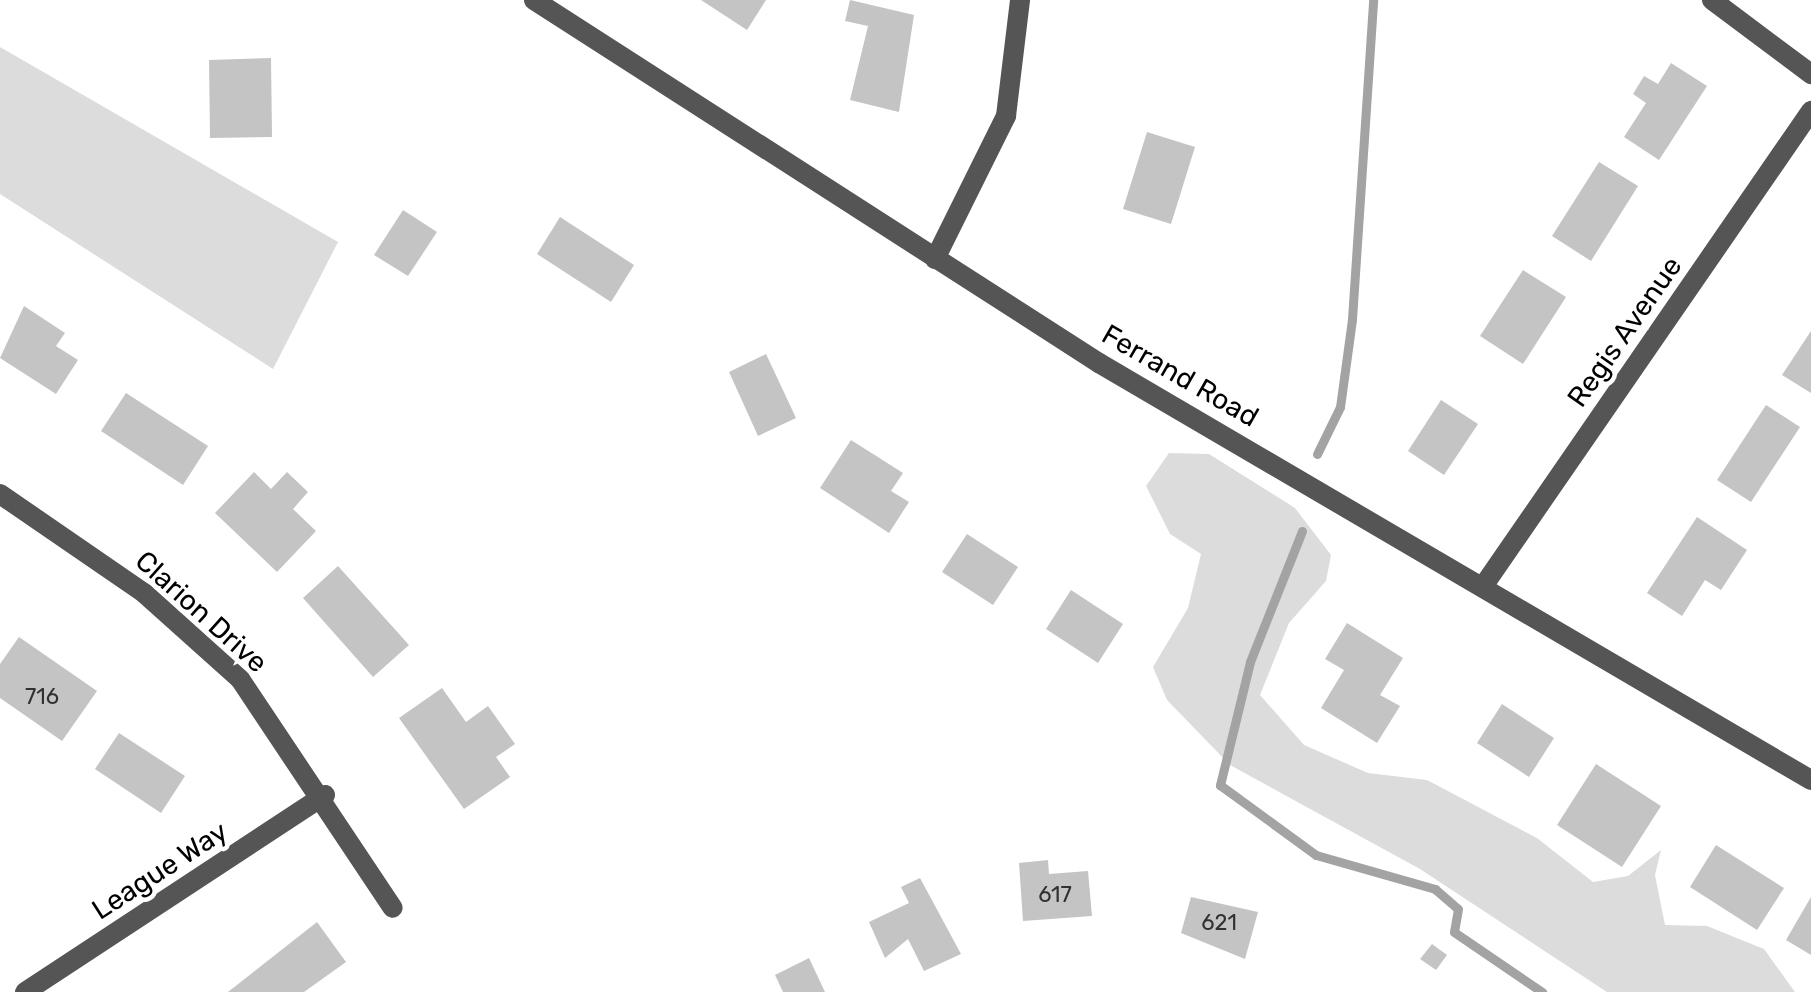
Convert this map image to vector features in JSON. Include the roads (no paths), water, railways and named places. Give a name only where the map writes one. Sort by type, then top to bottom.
[{"type":"street","name":"Ferrand Road","points":[[534,0],[935,259],[1811,780]]},
{"type":"street","points":[[935,259],[1006,116],[1020,0]]},
{"type":"street","points":[[1712,0],[1811,74]]},
{"type":"street","name":"Regis Avenue","points":[[1484,585],[1811,111]]},
{"type":"street","name":"Clarion Drive","points":[[0,494],[98,558],[220,658],[324,796],[393,908]]},
{"type":"street","name":"League Way","points":[[25,992],[324,796]]},
{"type":"waterway","points":[[1317,454],[1340,407],[1352,319],[1373,0]]},
{"type":"waterway","points":[[1302,531],[1250,662],[1220,785],[1316,855],[1435,889],[1458,909],[1454,932],[1542,992]]}]
